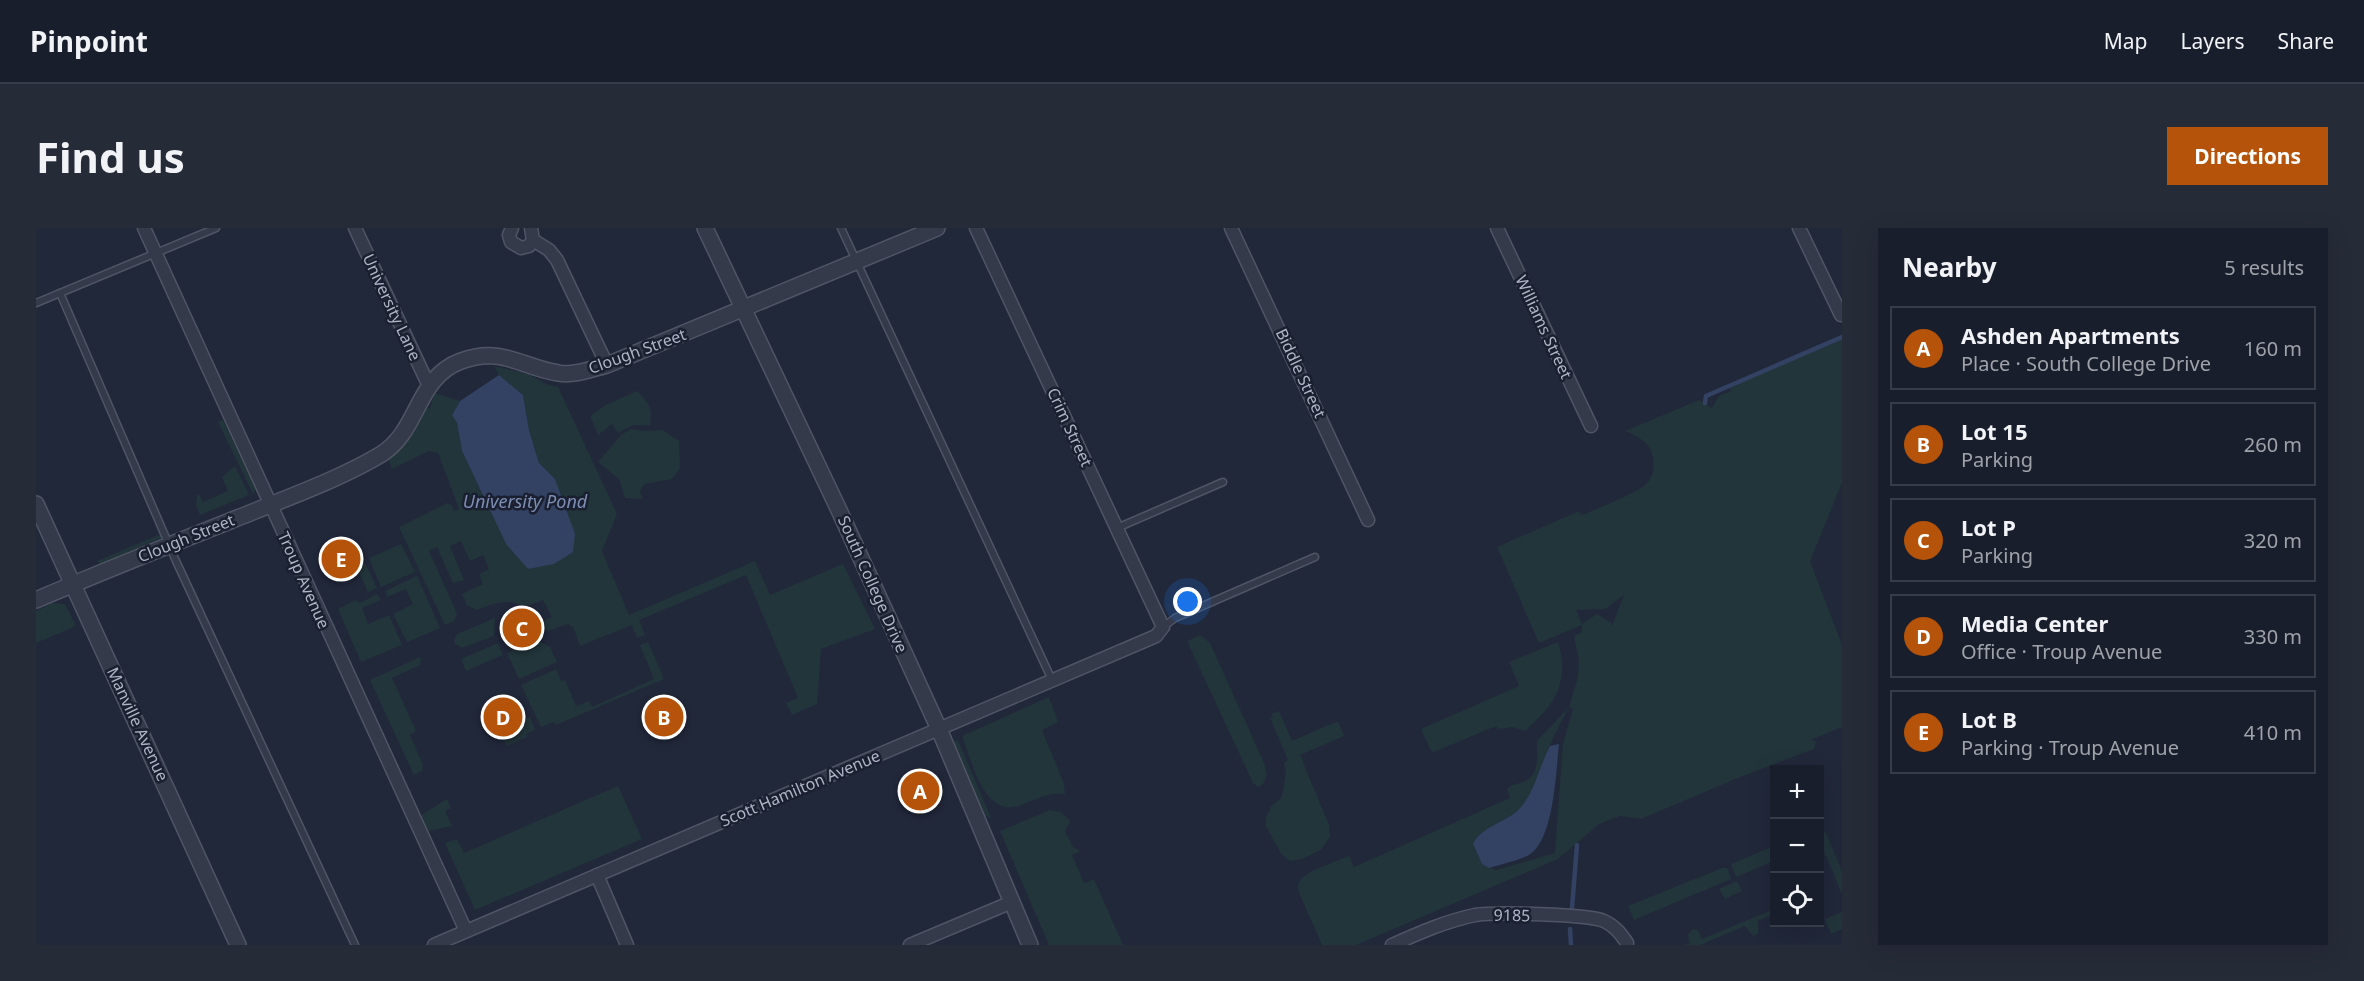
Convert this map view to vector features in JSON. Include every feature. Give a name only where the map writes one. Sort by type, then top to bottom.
[{"type":"street","name":"Troup Avenue","points":[[144,228],[466,931]]},
{"type":"street","name":"University Lane","points":[[355,228],[429,386]]},
{"type":"street","points":[[512,228],[509,238],[517,247],[525,248],[532,234],[557,260],[607,365]]},
{"type":"street","name":"South College Drive","points":[[705,228],[838,508],[939,729],[1030,945]]},
{"type":"street","name":"Clough Street","points":[[36,600],[353,469],[394,445],[408,428],[429,386],[445,370],[460,362],[478,357],[505,357],[567,374],[607,365],[937,228]]},
{"type":"street","name":"Crim Street","points":[[976,228],[1162,627]]},
{"type":"street","name":"Biddle Street","points":[[1231,228],[1368,520]]},
{"type":"street","name":"Williams Street","points":[[1497,228],[1591,426]]},
{"type":"street","points":[[1799,228],[1841,315]]},
{"type":"street","name":"Manville Avenue","points":[[36,504],[238,945]]},
{"type":"street","name":"Scott Hamilton Avenue","points":[[434,945],[1156,636],[1162,627]]},
{"type":"street","points":[[597,875],[627,945]]},
{"type":"street","points":[[909,945],[1012,902]]},
{"type":"street","name":"9185","points":[[1392,945],[1456,920],[1477,915],[1498,914],[1594,918],[1614,927],[1627,944]]},
{"type":"lane","points":[[36,303],[216,228]]},
{"type":"lane","points":[[841,228],[1052,680]]},
{"type":"lane","points":[[60,293],[176,561],[354,945]]},
{"type":"lane","points":[[1117,528],[1223,482]]},
{"type":"lane","points":[[1162,627],[1176,618],[1315,557]]},
{"type":"shaded area","points":[[1842,337],[1842,483],[1810,561],[1842,645],[1842,727],[1810,740],[1816,741],[1814,749],[1740,777],[1641,819],[1620,816],[1599,824],[1558,859],[1356,945],[1322,945],[1298,888],[1303,877],[1349,856],[1354,867],[1510,798],[1507,789],[1527,780],[1535,771],[1537,741],[1569,707],[1578,677],[1579,661],[1574,636],[1582,632],[1582,625],[1539,643],[1497,547],[1579,511],[1582,515],[1640,489],[1652,475],[1653,455],[1647,444],[1625,431],[1699,400],[1712,408],[1719,396],[1731,391],[1729,387]],"holes":[[[1624,595],[1612,626],[1597,614],[1582,624],[1576,610],[1605,609]],[[1569,707],[1573,709],[1563,744],[1555,853],[1497,870],[1492,869],[1481,861],[1473,844],[1488,828],[1520,808],[1533,787],[1550,744]]]},
{"type":"shaded area","points":[[494,366],[528,374],[548,385],[558,387],[617,514],[602,551],[629,615],[755,561],[770,595],[843,564],[875,629],[821,649],[817,704],[792,715],[786,703],[798,698],[746,575],[639,620],[645,635],[637,638],[632,625],[580,646],[573,627],[568,624],[548,631],[544,628],[541,622],[552,617],[543,600],[524,607],[506,602],[477,610],[467,605],[462,594],[483,584],[479,574],[489,569],[483,555],[470,561],[461,541],[450,546],[464,580],[453,583],[437,547],[429,551],[457,615],[454,621],[445,625],[399,527],[447,503],[452,505],[454,511],[459,509],[438,453],[429,451],[392,469],[387,457],[423,409],[430,408],[435,393],[460,401],[452,415],[457,423],[462,451],[506,544],[555,479],[539,463],[529,430],[523,395],[499,375]]},
{"type":"shaded area","points":[[637,391],[649,407],[650,425],[633,425],[618,433],[612,424],[598,435],[590,416],[606,405]]},
{"type":"shaded area","points":[[223,420],[254,486],[253,494],[218,422]]},
{"type":"shaded area","points":[[631,429],[662,430],[679,441],[680,468],[672,479],[645,484],[640,490],[642,499],[625,498],[619,479],[598,462],[621,435]]},
{"type":"shaded area","points":[[235,466],[249,495],[200,515],[196,505],[197,495],[199,494],[203,502],[228,491],[222,477]]},
{"type":"shaded area","points":[[161,534],[161,538],[100,564],[97,561]]},
{"type":"shaded area","points":[[401,544],[415,572],[381,587],[369,558]]},
{"type":"shaded area","points":[[365,563],[377,588],[368,592],[359,573],[353,576],[350,571]]},
{"type":"shaded area","points":[[417,576],[440,628],[407,642],[393,614],[413,604],[406,589],[387,597],[385,591]]},
{"type":"shaded area","points":[[377,594],[381,600],[362,608],[368,624],[389,615],[402,645],[361,662],[338,609],[355,600],[360,603]]},
{"type":"shaded area","points":[[53,603],[65,604],[76,626],[36,643],[36,611]]},
{"type":"shaded area","points":[[495,618],[494,636],[462,648],[455,644],[457,634]]},
{"type":"shaded area","points":[[1200,635],[1210,643],[1264,763],[1267,775],[1263,784],[1258,787],[1253,783],[1187,641]]},
{"type":"shaded area","points":[[537,640],[550,647],[557,662],[519,679],[507,653]]},
{"type":"shaded area","points":[[648,642],[664,679],[556,725],[554,722],[541,727],[521,685],[556,669],[561,681],[565,680],[576,706],[589,701],[592,707],[654,679],[640,645]]},
{"type":"shaded area","points":[[1558,642],[1562,669],[1557,692],[1544,712],[1525,731],[1512,727],[1498,729],[1496,726],[1434,752],[1431,751],[1421,729],[1519,686],[1509,662]]},
{"type":"shaded area","points":[[498,643],[503,655],[466,671],[461,659]]},
{"type":"shaded area","points":[[421,658],[420,665],[392,678],[416,731],[410,735],[423,765],[422,771],[414,775],[370,680]]},
{"type":"shaded area","points":[[1049,697],[1058,722],[1042,730],[1064,784],[1065,794],[1048,795],[1021,805],[1008,807],[998,804],[981,786],[962,736]]},
{"type":"shaded area","points":[[1279,711],[1292,741],[1338,721],[1344,736],[1300,755],[1329,825],[1330,837],[1321,850],[1302,859],[1290,861],[1281,854],[1266,826],[1266,818],[1271,806],[1281,798],[1283,792],[1286,773],[1284,763],[1288,760],[1270,718],[1273,717],[1271,714]]},
{"type":"shaded area","points":[[530,717],[535,730],[526,734],[527,737],[506,746],[500,731]]},
{"type":"shaded area","points":[[958,740],[991,818],[984,815],[955,745],[954,741]]},
{"type":"shaded area","points":[[618,786],[642,839],[475,910],[445,843],[457,839],[464,853]]},
{"type":"shaded area","points":[[447,799],[451,808],[445,811],[452,826],[429,831],[421,815]]},
{"type":"shaded area","points":[[1050,810],[1061,812],[1070,821],[1065,831],[1073,847],[1080,851],[1072,855],[1084,883],[1094,879],[1123,945],[1049,945],[1000,831]]},
{"type":"shaded area","points":[[1825,831],[1842,871],[1842,894],[1824,851]]},
{"type":"shaded area","points":[[1770,848],[1770,863],[1736,877],[1731,864]]},
{"type":"shaded area","points":[[1727,868],[1731,879],[1634,920],[1628,906]]},
{"type":"shaded area","points":[[1737,881],[1742,891],[1725,899],[1719,889]]},
{"type":"shaded area","points":[[1770,911],[1770,916],[1758,921],[1758,934],[1753,936],[1745,926],[1700,945],[1685,945],[1690,943],[1688,935],[1693,929],[1698,930],[1702,939]]},
{"type":"shaded area","points":[[1842,912],[1842,929],[1831,934],[1825,919]]},
{"type":"water","name":"University Pond","points":[[499,375],[523,395],[529,430],[539,463],[555,479],[575,534],[573,552],[554,564],[528,569],[506,544],[462,451],[457,423],[452,415],[460,401]]},
{"type":"water","points":[[1559,744],[1549,820],[1537,847],[1529,855],[1514,861],[1489,868],[1482,864],[1473,844],[1482,832],[1509,817],[1521,807],[1530,793],[1550,746]]},
{"type":"waterway","points":[[1705,403],[1706,396],[1842,337]]},
{"type":"waterway","points":[[1572,908],[1577,845]]},
{"type":"waterway","points":[[1570,929],[1571,945]]},
{"type":"place","name":"Lot B","points":[[341,559]]},
{"type":"place","name":"Lot P","points":[[522,628]]},
{"type":"place","name":"Media Center","points":[[503,717]]},
{"type":"place","name":"Lot 15","points":[[664,717]]},
{"type":"place","name":"Ashden Apartments","points":[[920,791]]}]
